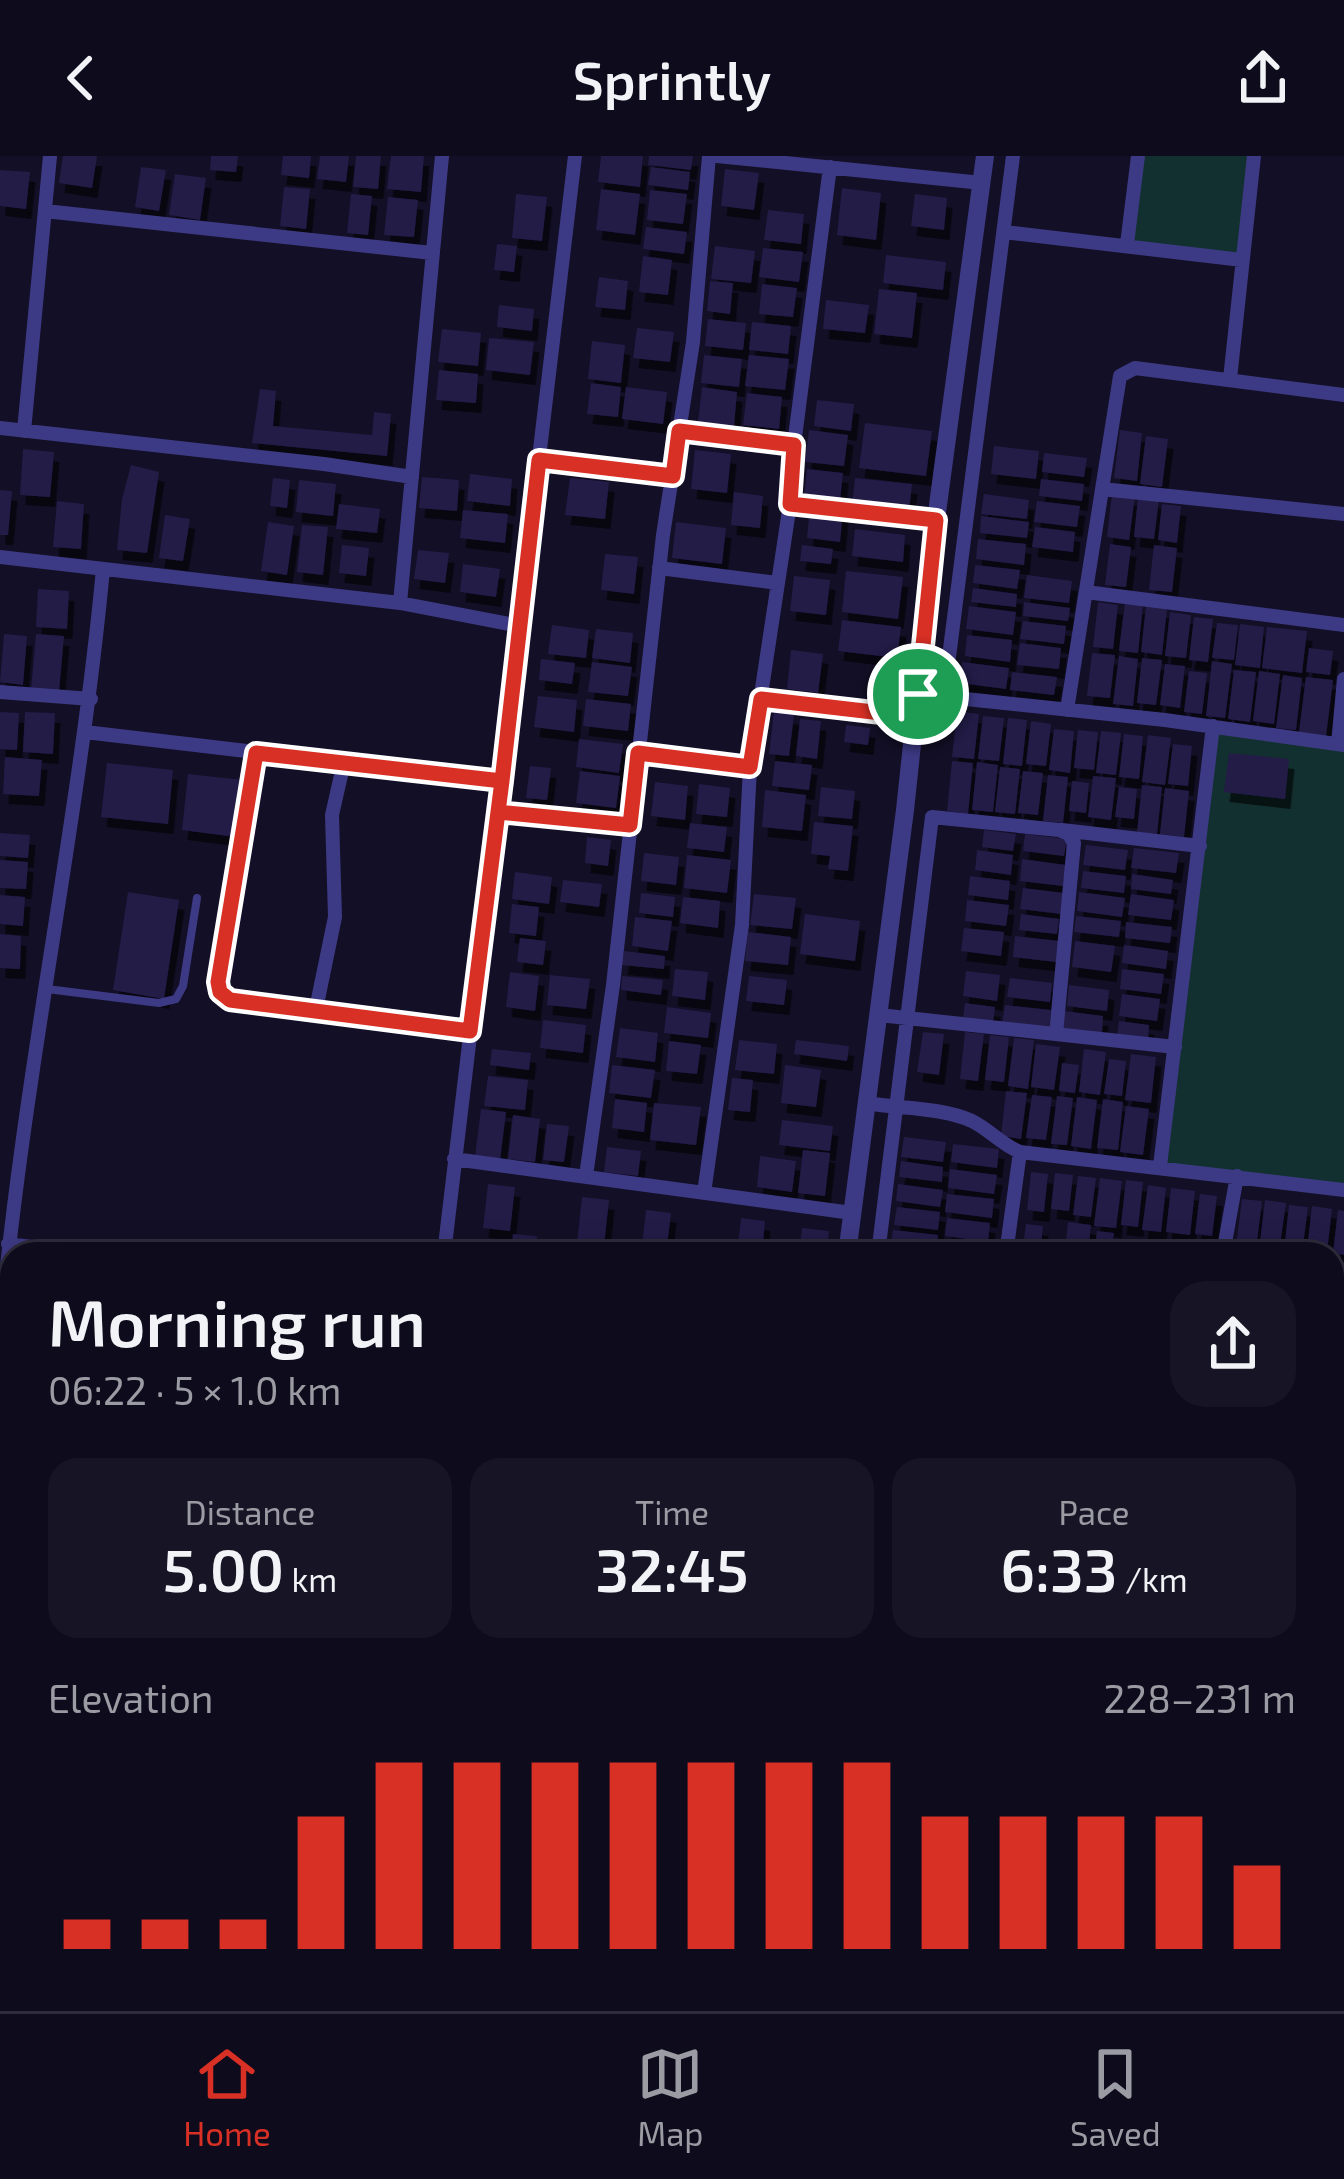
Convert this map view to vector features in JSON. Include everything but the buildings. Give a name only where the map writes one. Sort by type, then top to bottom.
[{"type":"street","points":[[24,431],[50,156]]},
{"type":"street","points":[[400,603],[442,156]]},
{"type":"street","points":[[445,1242],[575,156]]},
{"type":"street","points":[[586,1176],[713,156],[982,183]]},
{"type":"street","points":[[848,1242],[985,156]]},
{"type":"street","points":[[944,696],[1013,156]]},
{"type":"street","points":[[1127,244],[1138,156]]},
{"type":"street","points":[[1230,380],[1254,156]]},
{"type":"street","points":[[704,1193],[742,925],[750,767],[790,504],[830,167]]},
{"type":"street","points":[[45,211],[432,253]]},
{"type":"street","points":[[1004,232],[1243,260]]},
{"type":"street","points":[[1067,710],[1116,388],[1126,370],[1344,395]]},
{"type":"street","points":[[0,428],[412,477]]},
{"type":"street","points":[[679,431],[794,445]]},
{"type":"street","points":[[539,460],[673,476]]},
{"type":"street","points":[[1102,489],[1344,514]]},
{"type":"street","points":[[790,504],[936,520]]},
{"type":"street","points":[[0,556],[400,603],[520,626]]},
{"type":"street","points":[[8,1242],[91,699],[103,568]]},
{"type":"street","points":[[659,568],[778,583]]},
{"type":"street","points":[[1085,592],[1344,625]]},
{"type":"street","points":[[918,694],[1341,744],[1344,679]]},
{"type":"street","points":[[0,692],[91,699]]},
{"type":"street","points":[[761,699],[916,717]]},
{"type":"street","points":[[1160,1166],[1213,726]]},
{"type":"street","points":[[86,732],[502,781]]},
{"type":"street","points":[[256,753],[220,992],[230,1000],[470,1031]]},
{"type":"street","points":[[638,753],[750,767]]},
{"type":"street","points":[[316,1009],[335,916],[332,815],[344,762]]},
{"type":"street","points":[[498,812],[630,825]]},
{"type":"street","points":[[880,1242],[932,817],[1201,846]]},
{"type":"street","points":[[1056,1034],[1075,857],[1069,834],[1059,830]]},
{"type":"street","points":[[879,1015],[1175,1046]]},
{"type":"street","points":[[867,1103],[952,1114],[975,1122],[1020,1152],[1344,1190]]},
{"type":"street","points":[[1008,1242],[1020,1152]]},
{"type":"street","points":[[454,1159],[852,1213]]},
{"type":"street","points":[[1225,1242],[1237,1176]]},
{"type":"lane","points":[[46,989],[159,1004],[176,998],[183,986],[197,898]]},
{"type":"green space","points":[[1138,156],[1254,156],[1242,260],[1127,244]]},
{"type":"green space","points":[[1217,729],[1344,746],[1344,1190],[1160,1166]]},
{"type":"route","points":[[918,694],[916,717],[761,699],[750,767],[638,753],[630,825],[498,812],[502,781],[256,753],[220,992],[230,1000],[470,1031],[498,812],[502,781],[539,460],[673,476],[679,431],[794,445],[790,504],[936,520],[918,694]]}]
